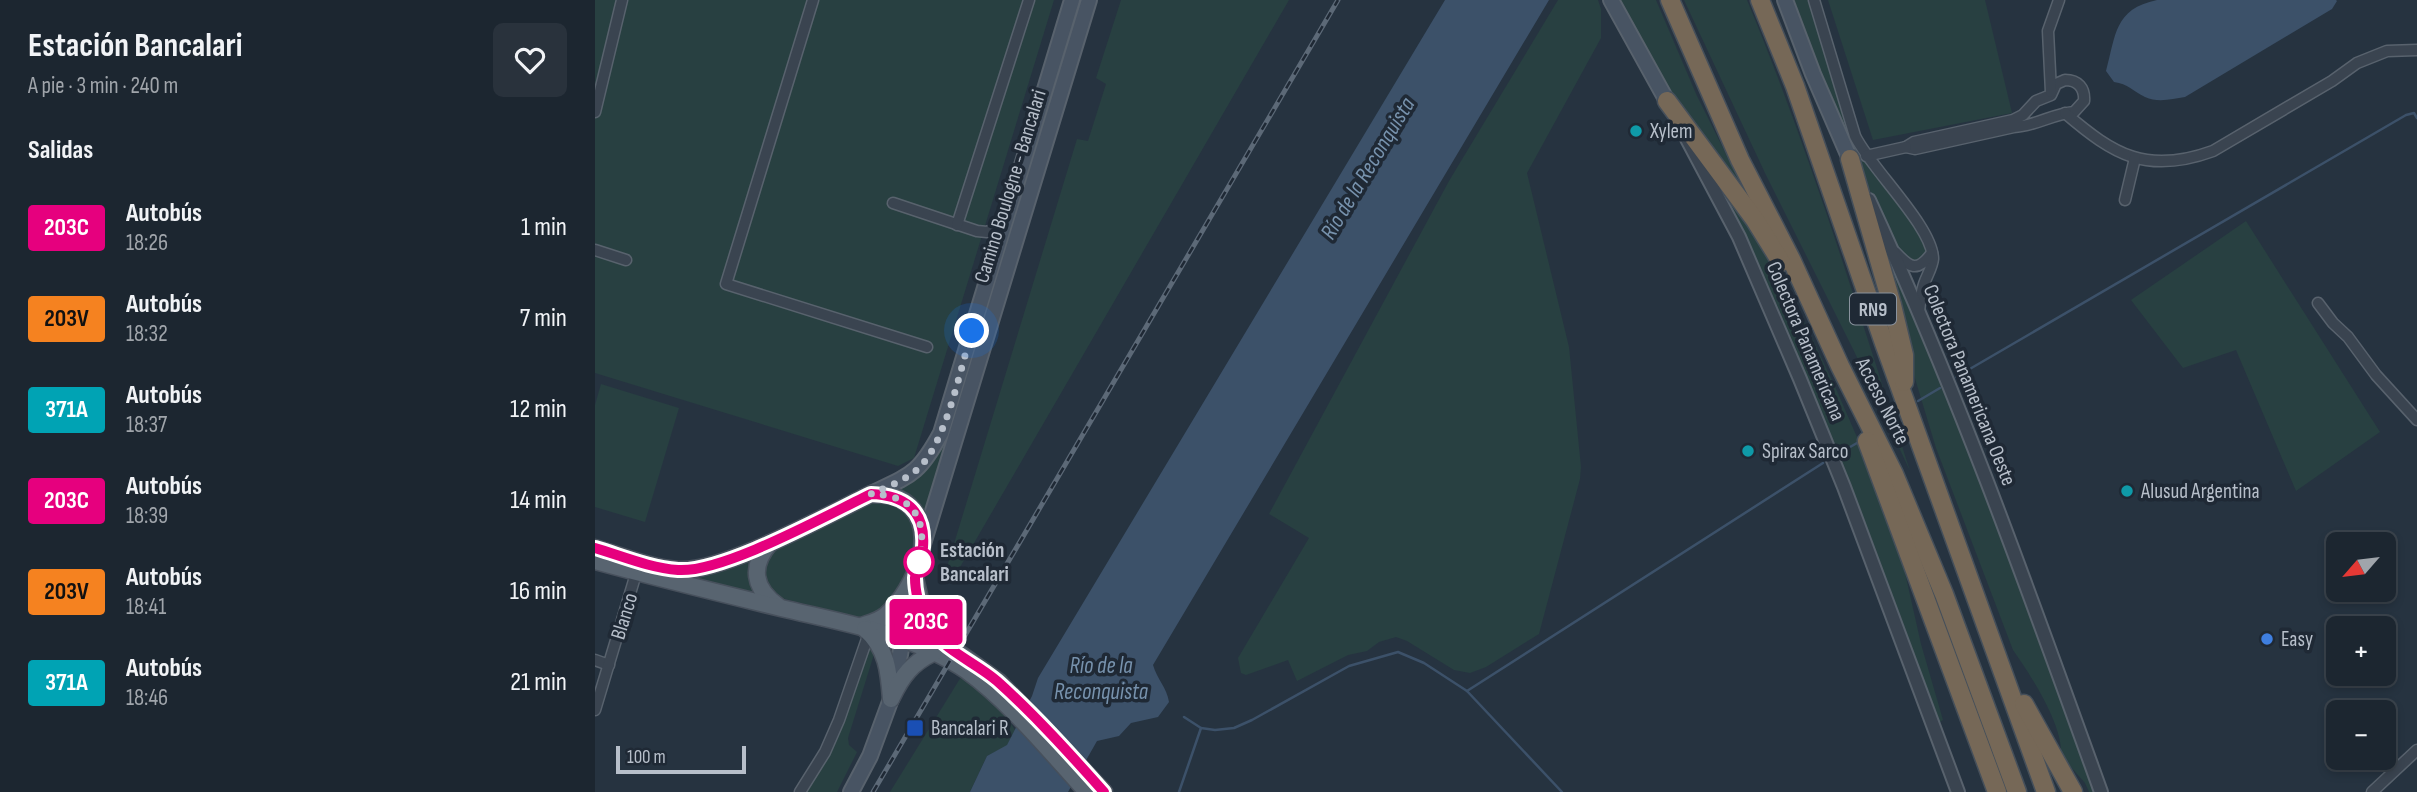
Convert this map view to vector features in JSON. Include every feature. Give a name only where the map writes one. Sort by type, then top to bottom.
[{"type":"highway","name":"Acceso Norte","points":[[1670,0],[1740,160],[1791,259],[1894,474],[1939,582],[2017,792]]},
{"type":"highway","name":"Acceso Norte","points":[[1760,0],[1795,86],[1982,619],[2046,792]]},
{"type":"highway","points":[[1667,101],[1755,220],[1840,366],[1997,792]]},
{"type":"highway","points":[[1858,157],[1904,355],[1903,395]]},
{"type":"highway","points":[[1982,619],[2036,728],[2073,792]]},
{"type":"main road","name":"Camino Boulogne - Bancalari","points":[[871,494],[921,466],[941,433],[1072,0]]},
{"type":"main road","name":"Camino Boulogne - Bancalari","points":[[923,546],[1089,0]]},
{"type":"main road","name":"Colectora Panamericana","points":[[1611,0],[1667,101]]},
{"type":"main road","name":"Colectora Panamericana Oeste","points":[[1785,0],[1813,75],[1858,157]]},
{"type":"main road","points":[[595,561],[638,567],[692,569],[716,563],[772,541],[871,494],[900,498],[913,509],[921,527],[923,546],[891,699],[870,756],[851,792]]},
{"type":"main road","points":[[772,541],[760,557],[758,578],[764,594],[781,608]]},
{"type":"main road","points":[[595,548],[638,567],[902,640],[933,653],[978,680],[1016,708]]},
{"type":"main road","points":[[865,629],[887,614],[915,578]]},
{"type":"main road","points":[[915,578],[925,621],[938,638],[986,671],[1087,786],[1104,792]]},
{"type":"main road","points":[[865,629],[878,643],[886,661],[891,699]]},
{"type":"main road","points":[[891,699],[909,669],[933,653]]},
{"type":"street","points":[[595,112],[622,0]]},
{"type":"street","points":[[813,0],[726,284],[927,347]]},
{"type":"street","points":[[957,225],[1029,0]]},
{"type":"street","points":[[1814,0],[1858,157],[1923,231],[1932,252],[1932,264],[1924,283],[1919,311]]},
{"type":"street","points":[[2059,0],[2048,31],[2051,93],[2056,108],[2097,140],[2135,158],[2153,162],[2202,155],[2332,81],[2368,57],[2387,51],[2417,51]]},
{"type":"street","points":[[2049,65],[2064,80]]},
{"type":"street","points":[[1858,157],[2013,120],[2023,115],[2036,101],[2051,93],[2056,84],[2064,80],[2080,85],[2084,96],[2078,118],[2081,127]]},
{"type":"street","name":"Colectora Panamericana","points":[[1667,101],[1739,237],[1800,379],[1845,487],[1958,792]]},
{"type":"street","points":[[1906,147],[1915,149],[2027,126],[2074,112],[2081,107]]},
{"type":"street","points":[[2023,115],[2027,126]]},
{"type":"street","name":"Colectora Panamericana Oeste","points":[[1858,157],[1891,247],[1976,453],[2101,792]]},
{"type":"street","points":[[2125,200],[2135,158]]},
{"type":"street","points":[[893,203],[957,225],[987,232],[1004,226]]},
{"type":"street","points":[[1891,247],[1906,263],[1914,267],[1923,264],[1932,252]]},
{"type":"street","points":[[595,250],[626,260]]},
{"type":"street","points":[[2318,303],[2376,375],[2417,420]]},
{"type":"street","name":"Blanco","points":[[596,705],[638,567]]},
{"type":"street","points":[[800,792],[825,752],[839,720],[865,629]]},
{"type":"street","points":[[595,660],[610,665]]},
{"type":"street","points":[[2372,792],[2417,751]]},
{"type":"green space","points":[[595,0],[1054,0],[914,458],[898,466],[595,373]]},
{"type":"green space","points":[[1121,0],[1289,0],[952,581],[943,580],[1077,139],[1088,141],[1106,84],[1096,78]]},
{"type":"green space","points":[[1558,0],[1598,0],[1601,9],[1601,38],[1527,173],[1569,347],[1581,467],[1539,634],[1486,667],[1470,673],[1454,670],[1396,637],[1379,642],[1367,651],[1348,655],[1297,681],[1288,660],[1246,675],[1241,673],[1238,658],[1309,538],[1269,514],[1449,181]]},
{"type":"green space","points":[[1617,0],[1656,0],[1697,96],[1757,216],[1667,92]]},
{"type":"green space","points":[[1684,0],[1747,0],[1813,175],[1910,471],[1853,349],[1765,173]]},
{"type":"green space","points":[[1794,0],[1810,0],[1849,133],[1863,157],[1916,225],[1929,249],[1924,258],[1916,262],[1907,259],[1898,247],[1845,140]]},
{"type":"green space","points":[[1828,0],[1985,0],[2012,113],[1873,140]]},
{"type":"green space","points":[[1045,119],[1047,120],[928,520],[898,491],[920,475],[938,451]]},
{"type":"green space","points":[[1696,144],[1748,215],[1800,312],[1882,495],[1899,546],[1921,644],[1943,720],[1940,722],[1780,312],[1730,204]]},
{"type":"green space","points":[[2246,221],[2380,432],[2296,491],[2236,350],[2183,368],[2131,300]]},
{"type":"green space","points":[[1880,245],[1888,251],[1970,452],[2096,792],[2089,792],[2085,783],[2061,756],[2052,716],[2013,650],[1936,448],[1907,352]]},
{"type":"green space","points":[[601,384],[679,408],[645,522],[595,507],[595,405]]},
{"type":"green space","points":[[882,501],[899,506],[909,516],[913,530],[909,563],[889,608],[861,618],[777,597],[771,591],[764,577],[765,563],[778,543],[872,502]]},
{"type":"green space","points":[[751,559],[751,573],[759,596],[657,574]]},
{"type":"green space","points":[[869,649],[875,651],[848,738],[849,745],[857,752],[837,792],[804,792]]},
{"type":"green space","points":[[961,677],[991,701],[1010,722],[1015,730],[1007,746],[987,756],[970,792],[890,792]]},
{"type":"water","name":"Río de la Reconquista","points":[[1445,0],[1549,0],[1153,665],[1169,702],[1158,717],[1131,723],[1119,736],[1097,741],[1068,792],[970,792],[987,756],[1007,745],[1032,696],[1038,678]]},
{"type":"water","points":[[2157,0],[2337,1],[2332,9],[2185,97],[2160,100],[2150,99],[2114,82],[2106,71],[2119,25],[2132,10]]},
{"type":"waterway","points":[[1956,377],[2406,115],[2414,113],[2417,118]]},
{"type":"waterway","points":[[1918,401],[1940,388]]},
{"type":"waterway","points":[[1838,454],[1857,443]]},
{"type":"waterway","points":[[1467,691],[1823,463]]},
{"type":"waterway","points":[[1184,717],[1201,728],[1234,728],[1349,666],[1398,652],[1424,663],[1467,691],[1562,792]]},
{"type":"waterway","points":[[1179,792],[1201,728]]},
{"type":"railway","points":[[873,792],[1338,0]]},
{"type":"bus line","name":"203C","points":[[595,548],[659,567],[692,569],[741,554],[871,494],[900,498],[913,509],[921,527],[923,546],[915,578],[925,621],[945,645],[999,682],[1104,792]]},
{"type":"place","name":"Xylem","points":[[1636,131]]},
{"type":"place","name":"Spirax Sarco","points":[[1748,451]]},
{"type":"place","name":"Alusud Argentina","points":[[2127,491]]},
{"type":"place","name":"Estación Bancalari","points":[[919,562]]},
{"type":"place","name":"Easy","points":[[2267,639]]},
{"type":"place","name":"Bancalari R","points":[[915,728]]},
{"type":"route","points":[[919,562],[923,546],[921,527],[913,509],[900,498],[871,494],[911,474],[930,454],[941,433],[972,331]]}]
